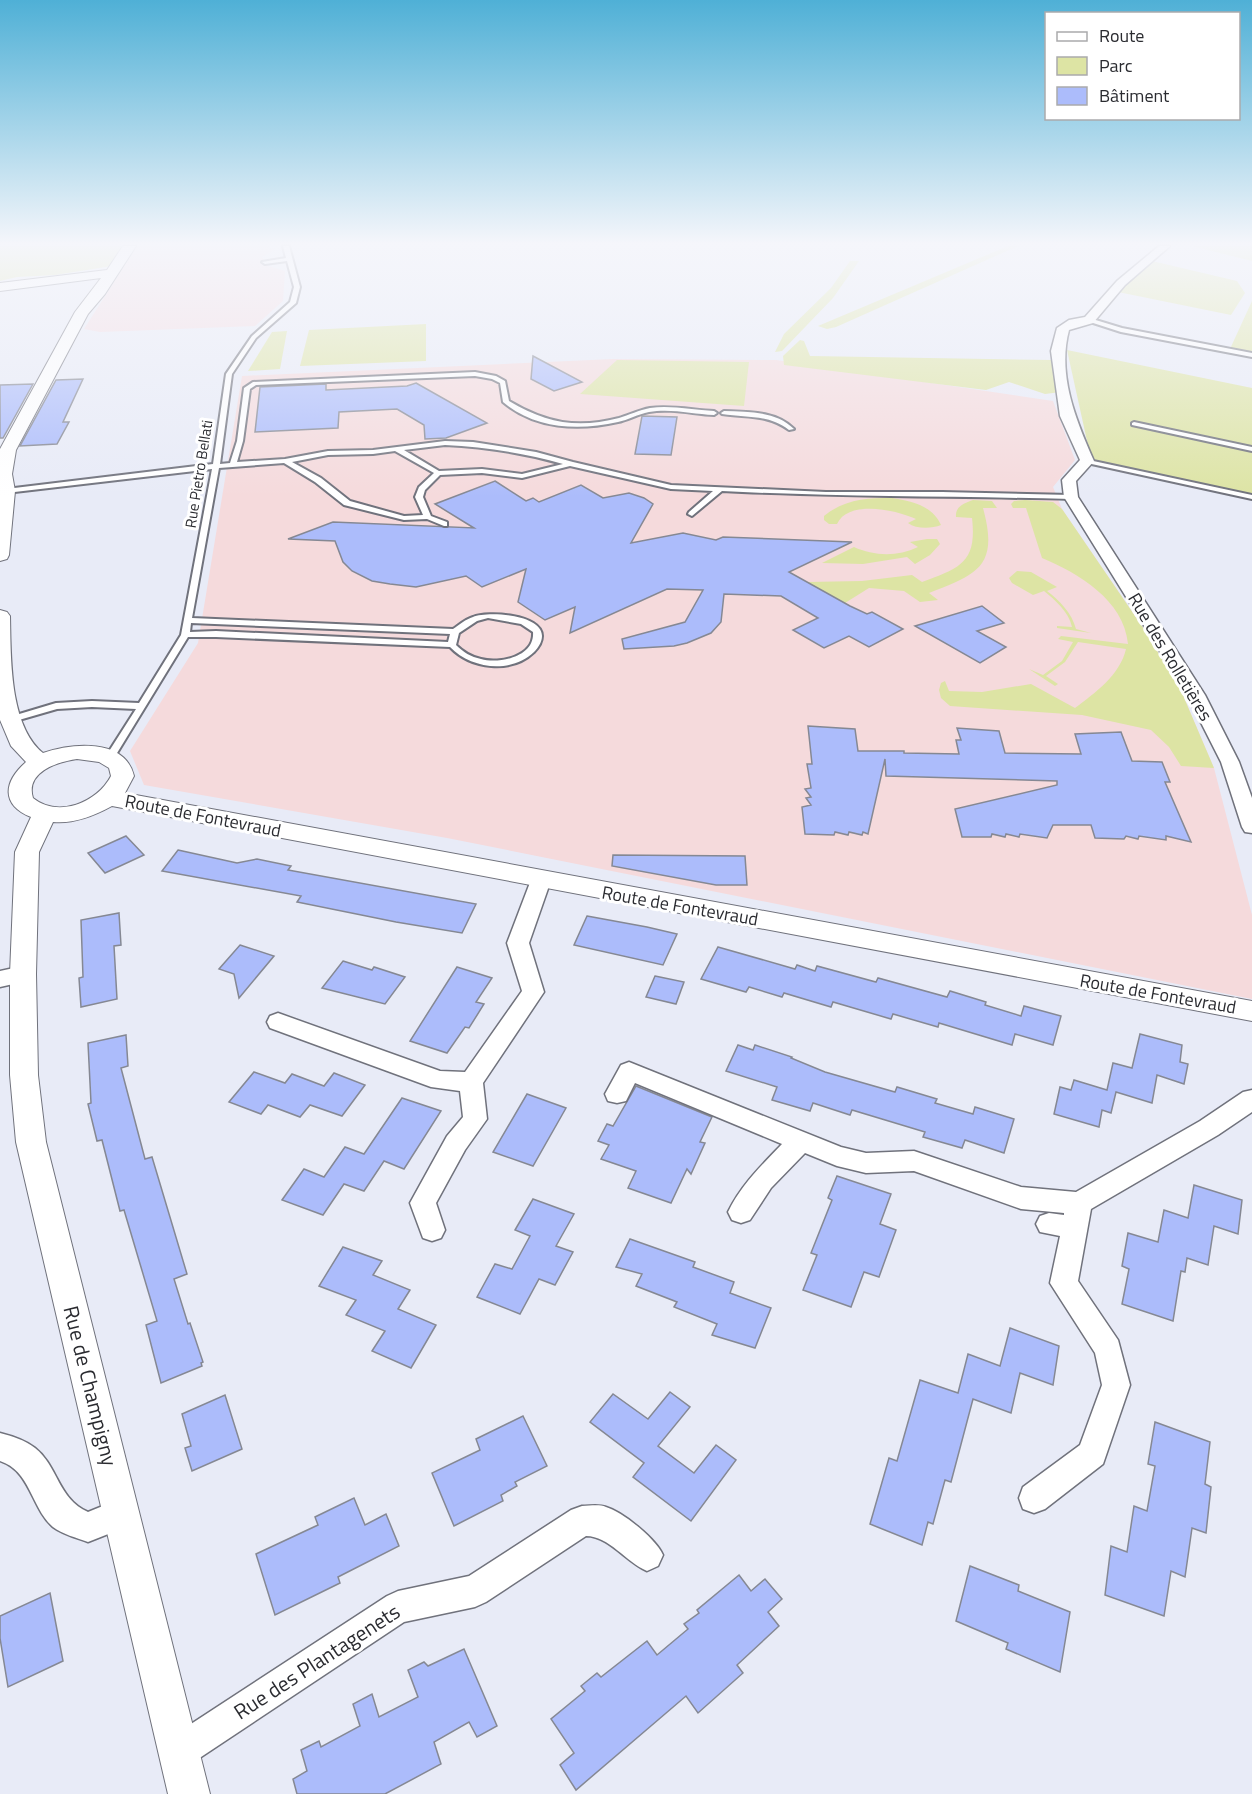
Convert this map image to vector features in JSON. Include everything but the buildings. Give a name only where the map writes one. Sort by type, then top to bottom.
[{"type":"street","points":[[0,555],[3,480],[8,450],[46,373],[73,330]]},
{"type":"street","points":[[1063,330],[1057,351],[1067,416],[1087,461],[1069,480],[1071,497]]},
{"type":"street","name":"Rue des Rolletières","points":[[1071,497],[1196,695],[1230,762],[1252,827]]},
{"type":"street","points":[[0,616],[2,684],[9,720],[22,745],[41,763]]},
{"type":"street","points":[[95,752],[111,756],[119,762],[123,770],[123,779],[118,789],[109,798],[79,812],[45,814],[28,808],[20,798],[19,786],[27,774],[41,763],[58,755],[95,752]]},
{"type":"street","name":"Route de Fontevraud","points":[[109,798],[1252,1011]]},
{"type":"street","name":"Rue de Champigny","points":[[45,814],[27,852],[11,976],[31,1142],[189,1794]]},
{"type":"street","points":[[432,1230],[423,1203],[456,1143],[475,1119],[471,1082],[533,992],[518,943],[541,880]]},
{"type":"street","points":[[278,1022],[439,1080],[471,1082]]},
{"type":"street","points":[[617,1094],[629,1071],[837,1156],[867,1163],[915,1161],[1021,1198],[1068,1218]]},
{"type":"street","points":[[1068,1218],[1252,1099]]},
{"type":"street","points":[[741,1212],[762,1181],[801,1141]]},
{"type":"street","points":[[1034,1498],[1092,1454],[1116,1385],[1108,1349],[1064,1283],[1068,1218]]},
{"type":"street","points":[[0,1448],[11,1449],[37,1471],[53,1505],[65,1517],[88,1527],[120,1514]]},
{"type":"street","name":"Rue des Plantagenets","points":[[180,1751],[398,1607],[475,1591],[582,1521],[603,1521],[647,1555]]},
{"type":"lane","name":"Rue Pietro Bellati","points":[[111,756],[185,635],[216,466],[229,374],[254,337],[262,330]]},
{"type":"lane","points":[[1120,330],[1252,355]]},
{"type":"lane","points":[[233,465],[240,441],[247,388],[255,383],[475,374],[494,377],[503,382],[506,402],[541,422],[557,426],[609,422],[648,410],[714,413]]},
{"type":"lane","points":[[724,413],[770,417],[785,423],[791,429]]},
{"type":"lane","points":[[1134,424],[1252,449]]},
{"type":"lane","points":[[3,480],[285,461],[328,453],[398,450],[445,443],[473,444],[536,454],[671,486],[826,494],[1071,497]]},
{"type":"lane","points":[[398,450],[438,473],[483,471],[522,476],[571,464]]},
{"type":"lane","points":[[285,461],[318,480],[347,503],[404,518],[428,517],[444,524]]},
{"type":"lane","points":[[1087,461],[1252,497]]},
{"type":"lane","points":[[428,517],[419,497],[422,489],[438,473]]},
{"type":"lane","points":[[692,514],[719,490]]},
{"type":"lane","points":[[188,620],[455,632],[474,619],[502,616],[526,622],[534,629],[537,636],[532,650],[522,656],[498,663],[469,659],[458,653],[452,645],[455,632]]},
{"type":"lane","points":[[185,635],[216,634],[452,645]]},
{"type":"lane","points":[[9,720],[56,706],[92,704],[140,706]]},
{"type":"shaded area","points":[[88,330],[159,330],[100,332]]},
{"type":"shaded area","points":[[613,359],[776,360],[1053,401],[1075,460],[1053,487],[1062,509],[1146,632],[1182,693],[1214,768],[1252,915],[1252,999],[447,838],[144,785],[130,751],[198,643],[242,376]]},
{"type":"green space","points":[[309,330],[426,330],[426,361],[300,366]]},
{"type":"green space","points":[[788,330],[802,330],[782,351],[775,352]]},
{"type":"green space","points":[[1239,330],[1252,330],[1252,353],[1230,349]]},
{"type":"green space","points":[[287,331],[280,369],[248,371],[272,332]]},
{"type":"green space","points":[[800,340],[804,341],[810,356],[1053,360],[1061,392],[1045,394],[1009,382],[986,390],[784,365],[783,356]]},
{"type":"green space","points":[[1067,350],[1252,388],[1252,494],[1091,459]]},
{"type":"green space","points":[[617,360],[749,362],[744,406],[580,394]]},
{"type":"green space","points":[[892,498],[927,508],[941,525],[928,528],[919,527],[908,523],[916,519],[897,512],[873,509],[851,511],[837,524],[829,524],[824,520],[824,516],[832,510],[848,503],[865,499]]},
{"type":"green space","points":[[973,500],[992,501],[997,508],[983,508],[988,543],[986,555],[972,573],[929,593],[938,600],[920,602],[904,591],[869,588],[845,603],[807,582],[862,581],[912,575],[922,582],[947,572],[956,567],[969,554],[973,533],[972,518],[956,517],[956,513],[961,506]]},
{"type":"green space","points":[[1014,501],[1053,502],[1062,509],[1146,632],[1182,693],[1214,768],[1181,766],[1169,747],[1151,730],[1082,715],[950,706],[941,698],[939,690],[941,683],[945,681],[949,691],[982,692],[1031,684],[1075,708],[1106,683],[1123,658],[1126,649],[1078,642],[1065,662],[1046,676],[1058,684],[1055,686],[1029,669],[1043,675],[1062,661],[1073,642],[1058,639],[1061,636],[1128,644],[1125,628],[1109,601],[1084,580],[1042,558],[1026,508],[1013,508],[1011,504]]},
{"type":"green space","points":[[937,539],[940,544],[930,555],[915,564],[907,557],[863,564],[822,563],[854,547],[878,554],[894,554],[918,547],[910,542]]},
{"type":"green space","points":[[1017,571],[1031,572],[1057,587],[1047,591],[1064,607],[1076,629],[1091,633],[1057,628],[1057,626],[1072,627],[1065,611],[1044,591],[1033,595],[1012,583],[1009,578]]}]
